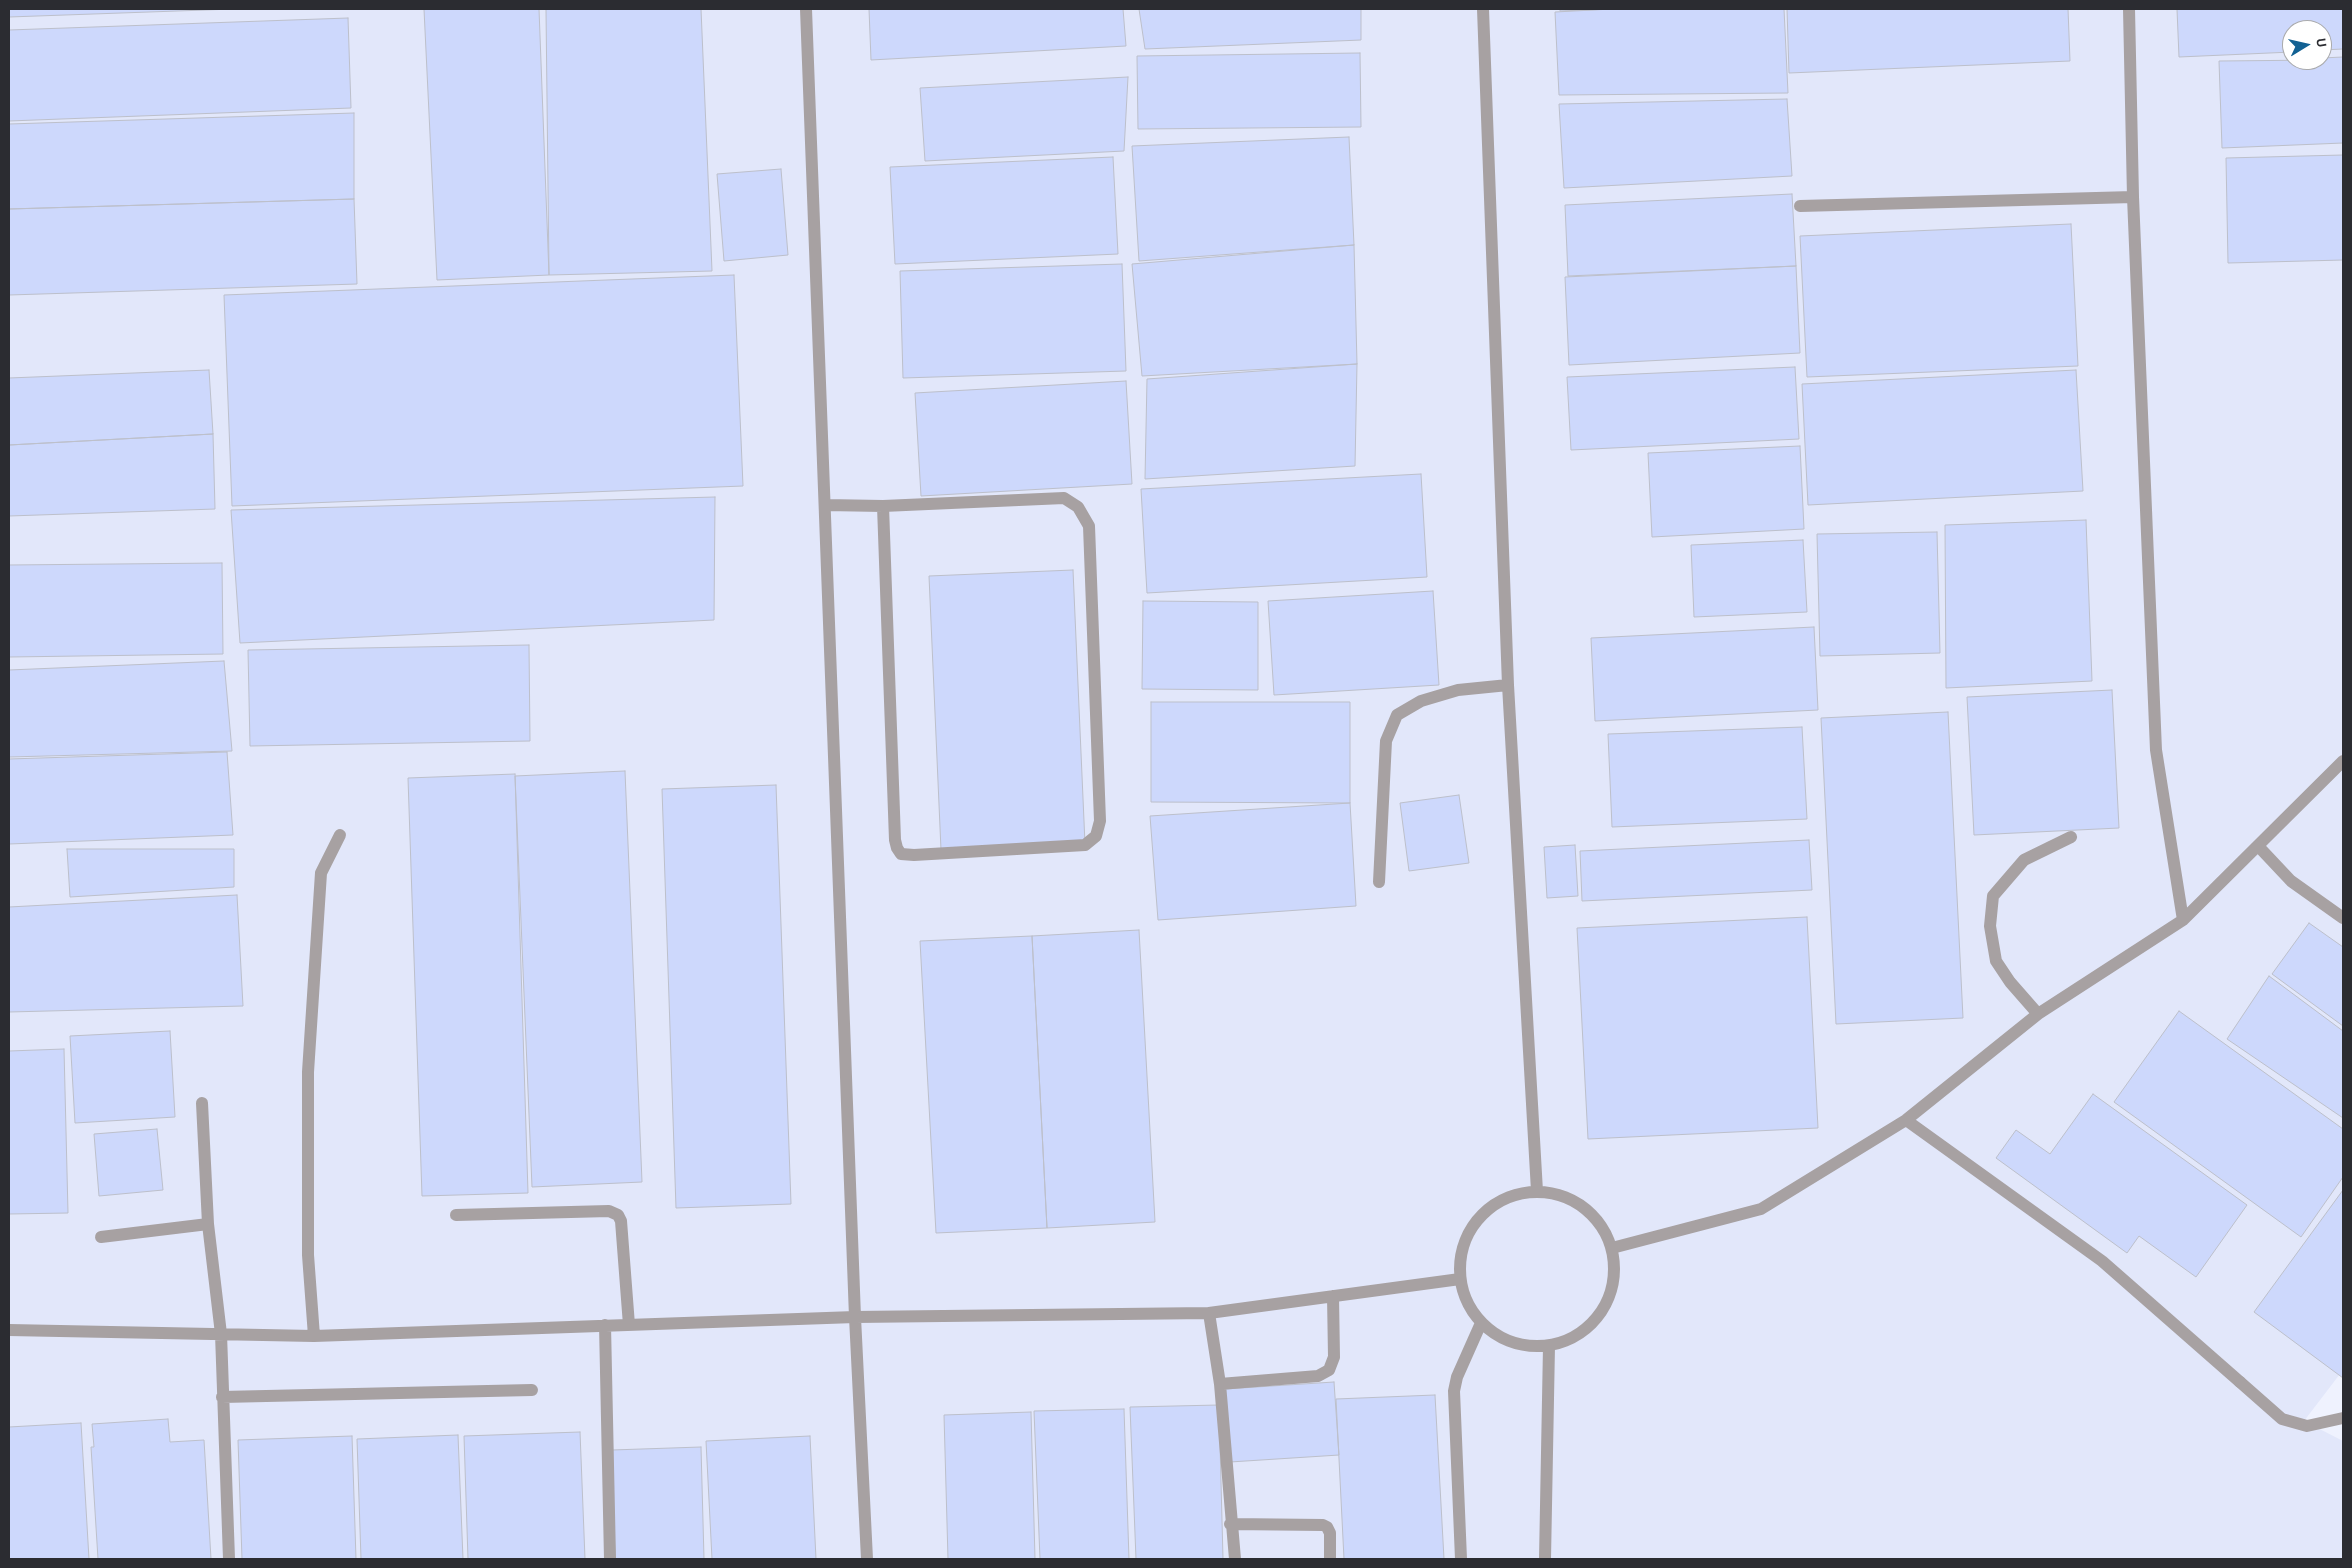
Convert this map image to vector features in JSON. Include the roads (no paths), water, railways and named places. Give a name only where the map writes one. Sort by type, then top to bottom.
[{"type":"street","points":[[806,9],[855,1317],[867,1559]]},
{"type":"street","points":[[1482,9],[1508,685],[1537,1191]]},
{"type":"street","points":[[2130,9],[2132,197],[2156,750],[2183,920]]},
{"type":"street","points":[[1800,206],[2132,197]]},
{"type":"street","points":[[826,505],[883,506],[1064,498],[1078,507],[1089,526],[1100,821],[1096,836],[1085,845],[914,855],[901,854],[897,848],[895,840],[883,506]]},
{"type":"street","points":[[1379,882],[1386,741],[1397,715],[1421,701],[1458,690],[1508,685]]},
{"type":"street","points":[[1612,1248],[1761,1209],[1906,1120],[2038,1014],[2183,920],[2342,763]]},
{"type":"street","points":[[314,1336],[308,1255],[308,1072],[321,873],[340,835]]},
{"type":"street","points":[[2038,1014],[2010,982],[1996,961],[1990,926],[1993,896],[2024,860],[2072,837]]},
{"type":"street","points":[[2258,847],[2291,881],[2343,918]]},
{"type":"street","points":[[202,1103],[208,1224],[221,1334],[229,1559]]},
{"type":"street","points":[[1906,1120],[2102,1261],[2282,1420],[2307,1426],[2343,1418]]},
{"type":"street","points":[[1537,1191],[1562,1195],[1584,1207],[1601,1226],[1612,1248],[1614,1274],[1608,1300],[1594,1322],[1573,1338],[1549,1346],[1524,1346],[1501,1338],[1481,1324],[1467,1303],[1460,1279],[1461,1253],[1470,1228],[1488,1208],[1511,1195],[1537,1191]]},
{"type":"street","points":[[456,1215],[609,1211],[618,1216],[622,1221],[629,1325]]},
{"type":"street","points":[[100,1237],[208,1224]]},
{"type":"street","points":[[9,1330],[314,1336],[855,1317],[1209,1313],[1460,1279]]},
{"type":"street","points":[[1220,1384],[1318,1376],[1330,1370],[1334,1348],[1333,1296]]},
{"type":"street","points":[[1209,1313],[1220,1384],[1230,1524],[1235,1559]]},
{"type":"street","points":[[1461,1559],[1454,1391],[1457,1377],[1481,1324]]},
{"type":"street","points":[[605,1325],[610,1559]]},
{"type":"street","points":[[1545,1559],[1549,1346]]},
{"type":"street","points":[[222,1396],[532,1390]]},
{"type":"street","points":[[1230,1524],[1323,1525],[1327,1527],[1330,1533],[1330,1559]]}]
